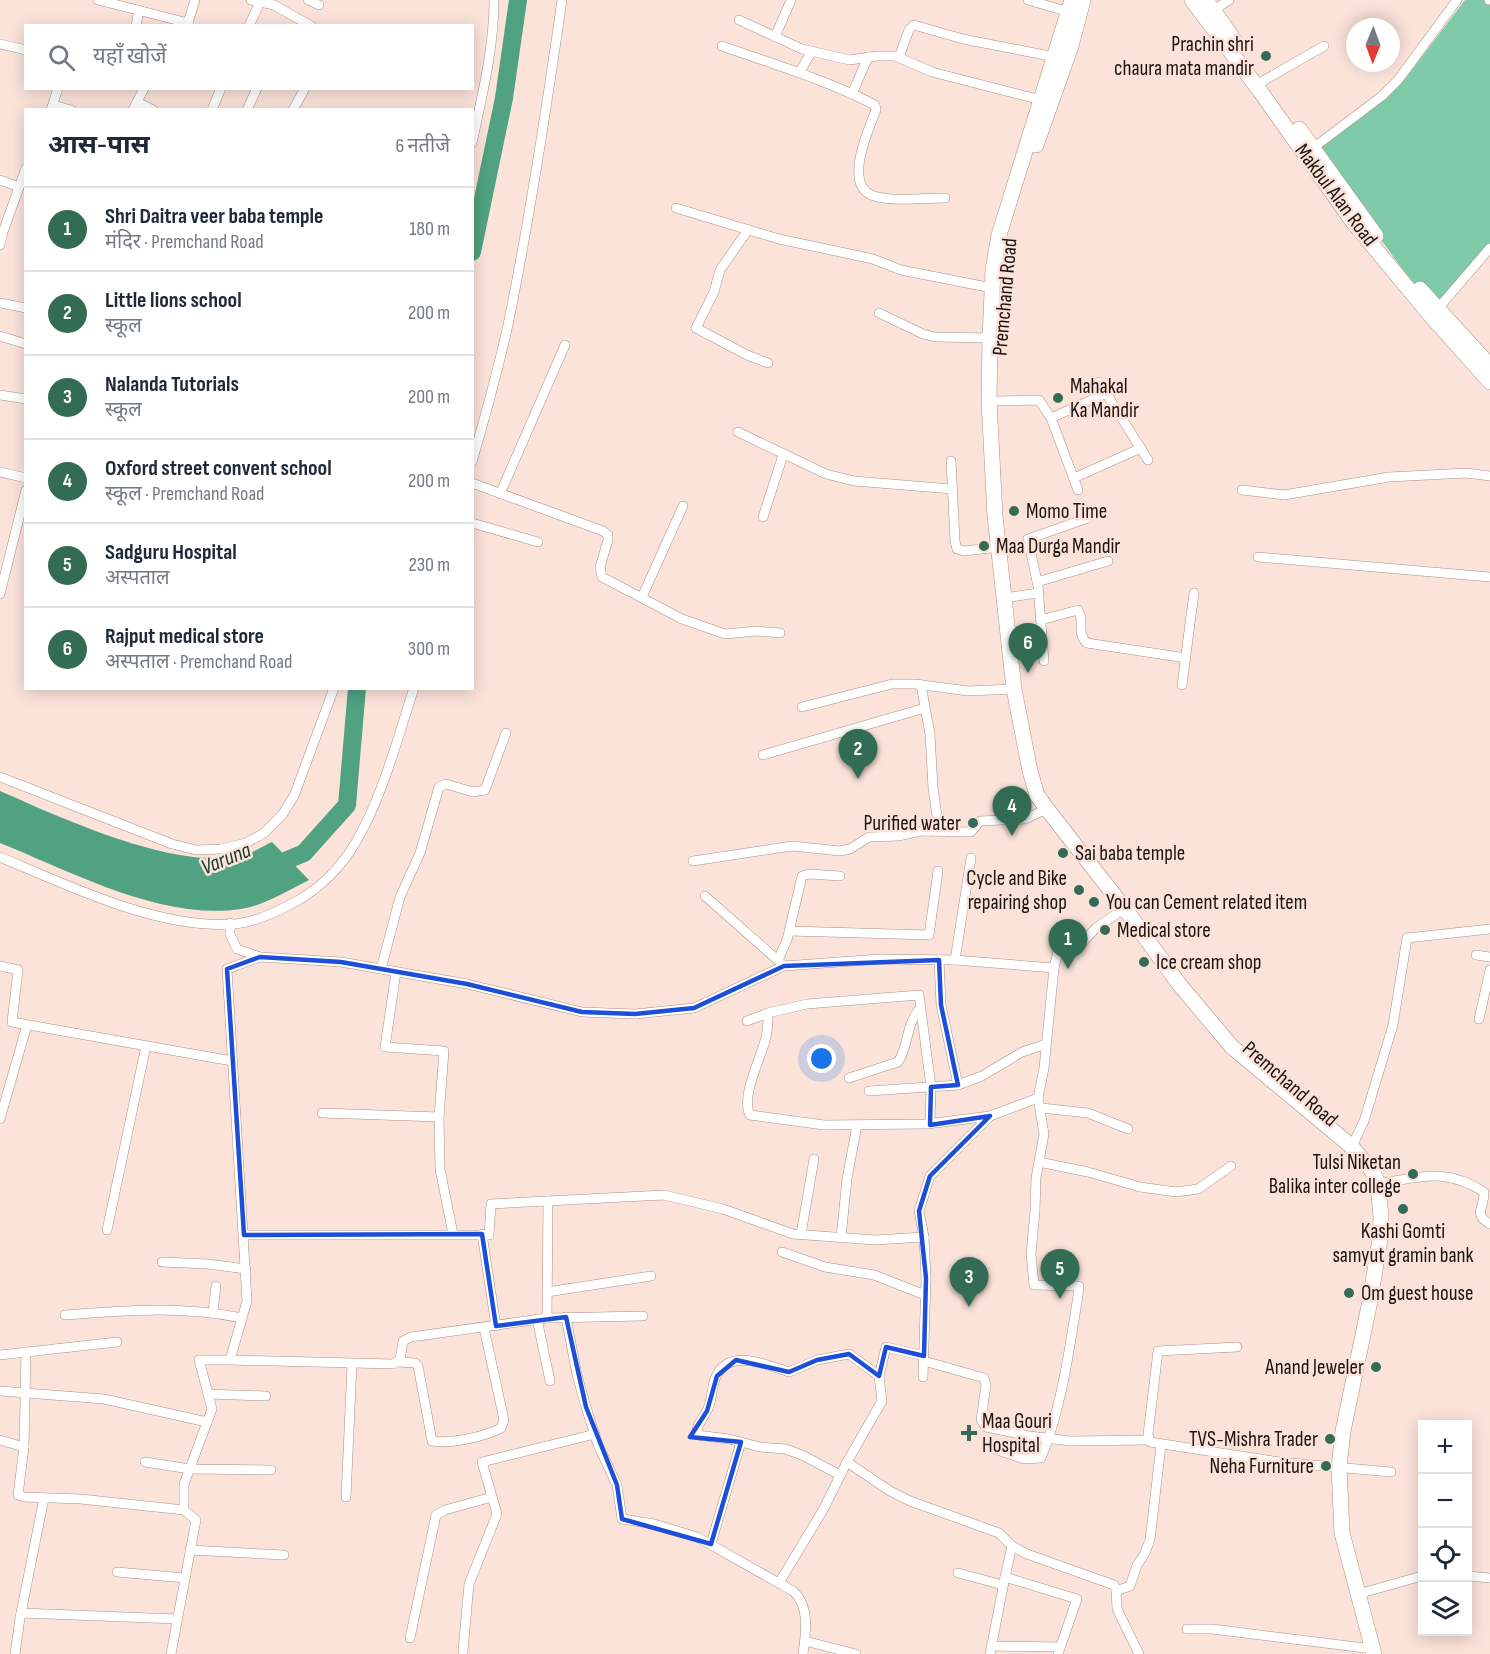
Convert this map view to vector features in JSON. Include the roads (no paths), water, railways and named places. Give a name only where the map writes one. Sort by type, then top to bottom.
[{"type":"highway","name":"Premchand Road","points":[[999,540],[1003,514],[998,401],[1002,282],[1008,236],[1023,182],[1071,46],[1083,0]]},
{"type":"highway","name":"Makbul Alan Road","points":[[1192,0],[1208,9],[1333,184]]},
{"type":"highway","name":"Premchand Road","points":[[1070,6],[999,235],[993,270],[988,401],[995,516],[1014,689],[1030,771],[1037,795],[1047,809],[1185,981],[1221,1022],[1273,1073],[1355,1140],[1372,1158],[1382,1184],[1380,1239],[1370,1301],[1343,1431],[1341,1525],[1347,1556],[1373,1651]]},
{"type":"highway","name":"Makbul Alan Road","points":[[1259,83],[1313,148],[1353,222],[1435,313],[1490,382]]},
{"type":"highway","name":"Makbul Alan Road","points":[[1435,313],[1490,366]]},
{"type":"highway","name":"Premchand Road","points":[[1030,771],[1179,984],[1232,1047],[1351,1146],[1382,1184]]},
{"type":"street","points":[[98,0],[187,24],[195,0]]},
{"type":"street","points":[[308,0],[319,5]]},
{"type":"street","points":[[474,134],[493,29],[494,0]]},
{"type":"street","points":[[474,455],[492,395],[512,306],[562,0]]},
{"type":"street","points":[[775,37],[791,0]]},
{"type":"street","points":[[1028,0],[1070,6]]},
{"type":"street","points":[[1208,9],[1229,0]]},
{"type":"street","points":[[250,24],[257,1],[276,3],[293,21]]},
{"type":"street","points":[[1313,148],[1382,96],[1398,80],[1455,1]]},
{"type":"street","points":[[136,24],[139,10]]},
{"type":"street","points":[[738,20],[812,51],[850,60],[887,55],[899,57],[932,72],[1041,100]]},
{"type":"street","points":[[899,57],[909,30],[914,25],[963,39],[1055,57]]},
{"type":"street","points":[[0,44],[24,50]]},
{"type":"street","points":[[722,46],[799,73],[875,105],[861,153],[860,177],[865,190],[881,197],[945,198]]},
{"type":"street","points":[[1259,83],[1324,46]]},
{"type":"street","points":[[799,73],[812,51]]},
{"type":"street","points":[[852,94],[868,57]]},
{"type":"street","points":[[52,107],[57,90]]},
{"type":"street","points":[[135,106],[143,90]]},
{"type":"street","points":[[213,108],[220,90]]},
{"type":"street","points":[[248,108],[256,90]]},
{"type":"street","points":[[294,108],[304,90]]},
{"type":"street","points":[[0,245],[24,173]]},
{"type":"street","points":[[0,180],[24,197]]},
{"type":"street","points":[[676,208],[778,239],[873,259],[902,270],[992,288]]},
{"type":"street","points":[[748,230],[720,270],[714,292],[696,328],[747,355],[768,363]]},
{"type":"street","points":[[1435,313],[1490,248]]},
{"type":"street","points":[[0,303],[24,308]]},
{"type":"street","points":[[879,313],[923,334],[935,337],[990,338]]},
{"type":"street","points":[[0,336],[24,343]]},
{"type":"street","points":[[500,494],[565,345]]},
{"type":"street","points":[[1099,381],[1148,460]]},
{"type":"street","points":[[1051,418],[1107,393]]},
{"type":"street","points":[[0,395],[24,399]]},
{"type":"street","points":[[998,401],[1039,400],[1051,418],[1078,490]]},
{"type":"street","points":[[738,432],[826,474],[854,481],[952,489]]},
{"type":"street","points":[[1074,478],[1141,448]]},
{"type":"street","points":[[763,517],[783,455]]},
{"type":"street","points":[[951,461],[957,549],[964,551],[999,540]]},
{"type":"street","points":[[0,472],[24,478]]},
{"type":"street","points":[[1242,490],[1284,495],[1389,477],[1467,473],[1490,476]]},
{"type":"street","points":[[474,484],[606,533],[608,540],[600,574],[606,580],[682,619],[725,634],[757,631],[780,633]]},
{"type":"street","points":[[0,594],[24,498]]},
{"type":"street","points":[[642,597],[683,506]]},
{"type":"street","points":[[1044,662],[1037,582],[1028,539],[1088,518]]},
{"type":"street","points":[[474,524],[538,542]]},
{"type":"street","points":[[1258,557],[1490,577]]},
{"type":"street","points":[[1037,582],[1108,561]]},
{"type":"street","points":[[1004,598],[1038,593]]},
{"type":"street","points":[[1182,685],[1194,593]]},
{"type":"street","points":[[1041,620],[1078,610],[1081,614],[1081,635],[1087,643],[1186,658]]},
{"type":"street","points":[[802,707],[880,686],[903,684],[968,691],[1014,689]]},
{"type":"street","points":[[921,685],[931,741],[933,788],[939,830]]},
{"type":"street","points":[[0,777],[172,844],[196,850],[221,849],[246,843],[264,833],[282,815],[294,796],[333,690]]},
{"type":"street","points":[[0,857],[114,903],[153,915],[215,924],[256,920],[306,896],[330,877],[342,863],[371,810],[394,751],[413,690]]},
{"type":"street","points":[[763,755],[925,708]]},
{"type":"street","points":[[381,969],[400,897],[420,853],[439,787],[444,784],[473,792],[485,790],[506,733]]},
{"type":"street","points":[[693,861],[792,846],[840,851],[850,849],[869,837],[898,836],[917,831],[971,832],[980,821],[1025,819],[1047,809]]},
{"type":"street","points":[[955,960],[971,858]]},
{"type":"street","points":[[789,931],[929,935],[938,872]]},
{"type":"street","points":[[781,963],[802,876],[809,874],[840,876]]},
{"type":"street","points":[[705,896],[781,963]]},
{"type":"street","points":[[986,1446],[1024,1459],[1041,1458],[1049,1438],[1065,1367],[1079,1286],[1034,1285],[1031,1254],[1036,1178],[1044,1134],[1038,1098],[1044,1068],[1054,968],[1059,951],[1080,945],[1096,928],[1127,907]]},
{"type":"street","points":[[230,924],[230,934],[237,949],[260,957],[341,962],[467,984],[582,1012],[635,1014],[694,1008],[781,963],[880,959],[955,960],[1054,968]]},
{"type":"street","points":[[1355,1140],[1364,1121],[1393,1024],[1407,938],[1490,929]]},
{"type":"street","points":[[1476,955],[1490,957]]},
{"type":"street","points":[[230,1360],[247,1301],[227,969],[260,957]]},
{"type":"street","points":[[939,960],[941,1005],[958,1085]]},
{"type":"street","points":[[0,966],[18,970],[12,1022],[232,1061]]},
{"type":"street","points":[[1479,1019],[1490,970]]},
{"type":"street","points":[[396,972],[385,1047],[444,1051],[439,1117],[440,1169],[453,1234]]},
{"type":"street","points":[[747,1021],[768,1013],[824,1002],[914,994],[920,996],[931,1087],[930,1124]]},
{"type":"street","points":[[849,1078],[897,1062],[901,1057],[912,1020],[921,1007]]},
{"type":"street","points":[[768,1013],[766,1036],[750,1090],[749,1113],[753,1116],[806,1124],[930,1124],[990,1116],[1038,1098]]},
{"type":"street","points":[[0,1119],[2,1103],[27,1025]]},
{"type":"street","points":[[869,1091],[958,1085],[982,1076],[1022,1052],[1046,1044]]},
{"type":"street","points":[[107,1230],[146,1046]]},
{"type":"street","points":[[1041,1108],[1088,1113],[1128,1129]]},
{"type":"street","points":[[322,1113],[439,1117]]},
{"type":"street","points":[[923,1377],[924,1237],[920,1211],[930,1176],[990,1116]]},
{"type":"street","points":[[841,1237],[848,1171],[857,1125]]},
{"type":"street","points":[[801,1234],[814,1159]]},
{"type":"street","points":[[1039,1162],[1162,1191],[1176,1192],[1198,1189],[1231,1166]]},
{"type":"street","points":[[1382,1184],[1418,1177],[1443,1175],[1457,1178],[1487,1190],[1480,1214],[1481,1219],[1490,1224]]},
{"type":"street","points":[[244,1235],[489,1235],[491,1204],[664,1196],[723,1209],[793,1234],[875,1240],[924,1237]]},
{"type":"street","points":[[547,1317],[548,1201]]},
{"type":"street","points":[[482,1234],[496,1326]]},
{"type":"street","points":[[782,1252],[825,1268],[874,1275],[925,1295]]},
{"type":"street","points":[[162,1262],[201,1263],[246,1269]]},
{"type":"street","points":[[547,1292],[651,1276]]},
{"type":"street","points":[[213,1312],[216,1286]]},
{"type":"street","points":[[64,1315],[173,1309],[213,1312],[242,1318]]},
{"type":"street","points":[[398,1362],[402,1344],[406,1339],[547,1317],[644,1316]]},
{"type":"street","points":[[566,1317],[577,1375],[598,1445],[617,1485],[622,1519],[648,1522],[685,1533],[711,1544],[793,1591],[802,1601],[805,1614],[803,1654]]},
{"type":"street","points":[[537,1319],[550,1381]]},
{"type":"street","points":[[184,1510],[184,1484],[212,1409],[199,1360],[352,1364],[415,1363],[418,1366],[432,1441],[475,1437],[501,1428],[504,1420],[484,1328]]},
{"type":"street","points":[[0,1355],[117,1342]]},
{"type":"street","points":[[779,1583],[823,1510],[882,1401],[879,1376],[886,1347],[984,1378],[986,1385],[981,1420],[983,1425],[1029,1436],[1070,1441],[1149,1440],[1161,1445],[1279,1462],[1391,1472]]},
{"type":"street","points":[[1149,1440],[1158,1350],[1237,1347]]},
{"type":"street","points":[[26,1352],[24,1447],[17,1493],[24,1497],[81,1499],[184,1510],[196,1520],[171,1654]]},
{"type":"street","points":[[840,1475],[793,1451],[701,1437],[696,1433],[710,1405],[717,1376],[724,1367],[736,1360],[752,1360],[789,1372],[817,1360],[849,1354],[879,1376]]},
{"type":"street","points":[[346,1497],[352,1364]]},
{"type":"street","points":[[0,1391],[104,1399],[207,1422]]},
{"type":"street","points":[[208,1394],[266,1396]]},
{"type":"street","points":[[463,1651],[469,1584],[497,1518],[483,1461],[595,1434]]},
{"type":"street","points":[[0,1440],[24,1447]]},
{"type":"street","points":[[711,1544],[741,1442]]},
{"type":"street","points":[[1116,1591],[1130,1586],[1137,1565],[1147,1549],[1156,1500],[1161,1445]]},
{"type":"street","points":[[144,1462],[190,1469],[272,1470]]},
{"type":"street","points":[[847,1462],[890,1491],[910,1501],[999,1533],[1012,1546],[1027,1554],[1111,1583],[1116,1587],[1117,1609],[1139,1654]]},
{"type":"street","points":[[410,1638],[436,1515],[445,1510],[492,1497]]},
{"type":"street","points":[[15,1654],[44,1498]]},
{"type":"street","points":[[958,1573],[1004,1581],[1077,1599],[1059,1651],[990,1650],[1004,1581],[1012,1546]]},
{"type":"street","points":[[190,1550],[284,1556]]},
{"type":"street","points":[[117,1572],[185,1578]]},
{"type":"street","points":[[1472,1576],[1490,1578]]},
{"type":"street","points":[[1358,1594],[1418,1577]]},
{"type":"street","points":[[21,1613],[177,1619]]},
{"type":"street","points":[[1187,1629],[1212,1629],[1373,1651]]},
{"type":"street","points":[[805,1641],[856,1654]]},
{"type":"water","points":[[0,791],[120,840],[186,856],[216,858],[243,855],[272,842],[309,880],[267,901],[241,909],[211,911],[180,908],[149,901],[87,880],[0,843]]},
{"type":"waterway","name":"Varuna","points":[[474,242],[504,98],[518,0]]},
{"type":"waterway","name":"Varuna","points":[[266,869],[304,853],[347,805],[357,690]]},
{"type":"place","name":"Prachin shri chaura mata mandir","points":[[1266,56]]},
{"type":"place","name":"Mahakal Ka Mandir","points":[[1058,398]]},
{"type":"place","name":"Momo Time","points":[[1014,511]]},
{"type":"place","name":"Maa Durga Mandir","points":[[984,546]]},
{"type":"place","name":"Rajput medical store","points":[[1028,673]]},
{"type":"place","name":"Little lions school","points":[[858,779]]},
{"type":"place","name":"Purified water","points":[[973,823]]},
{"type":"place","name":"Oxford street convent school","points":[[1012,836]]},
{"type":"place","name":"Sai baba temple","points":[[1063,853]]},
{"type":"place","name":"Cycle and Bike repairing shop","points":[[1079,890]]},
{"type":"place","name":"You can Cement related item","points":[[1094,902]]},
{"type":"place","name":"Medical store","points":[[1105,930]]},
{"type":"place","name":"Ice cream shop","points":[[1144,962]]},
{"type":"place","name":"Shri Daitra veer baba temple","points":[[1068,969]]},
{"type":"place","name":"Tulsi Niketan Balika inter college","points":[[1413,1174]]},
{"type":"place","name":"Kashi Gomti samyut gramin bank","points":[[1403,1209]]},
{"type":"place","name":"Om guest house","points":[[1349,1293]]},
{"type":"place","name":"Sadguru Hospital","points":[[1060,1299]]},
{"type":"place","name":"Nalanda Tutorials","points":[[969,1307]]},
{"type":"place","name":"Anand Jeweler","points":[[1376,1367]]},
{"type":"place","name":"Maa Gouri Hospital","points":[[969,1433]]},
{"type":"place","name":"TVS-Mishra Trader","points":[[1330,1439]]},
{"type":"place","name":"Neha Furniture","points":[[1326,1466]]}]
